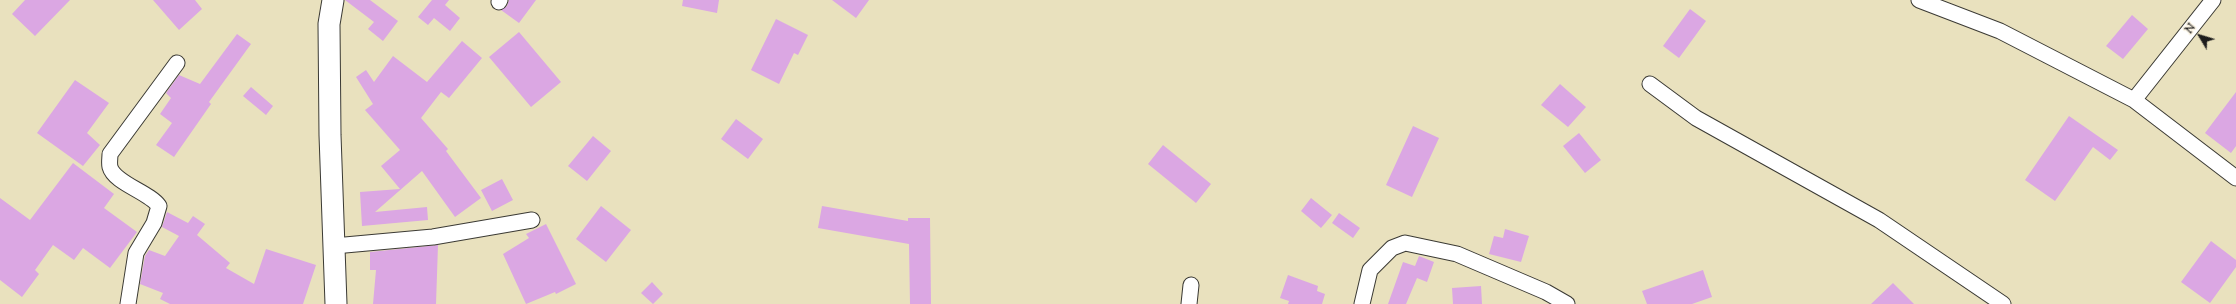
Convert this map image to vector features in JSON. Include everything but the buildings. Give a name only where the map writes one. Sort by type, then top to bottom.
[{"type":"street","points":[[333,0],[330,24],[330,56],[336,304]]},
{"type":"street","points":[[1919,0],[2000,31],[2134,100],[2236,178]]},
{"type":"street","points":[[2134,100],[2213,0]]},
{"type":"street","points":[[128,304],[136,253],[154,223],[159,206],[153,198],[118,178],[110,168],[110,154],[177,63]]},
{"type":"street","points":[[1650,84],[1696,118],[1879,220],[2003,304]]},
{"type":"street","points":[[334,246],[433,237],[532,220]]},
{"type":"street","points":[[1362,304],[1370,270],[1392,248],[1404,243],[1457,254],[1546,292],[1567,304]]},
{"type":"street","points":[[1189,304],[1190,285]]}]
